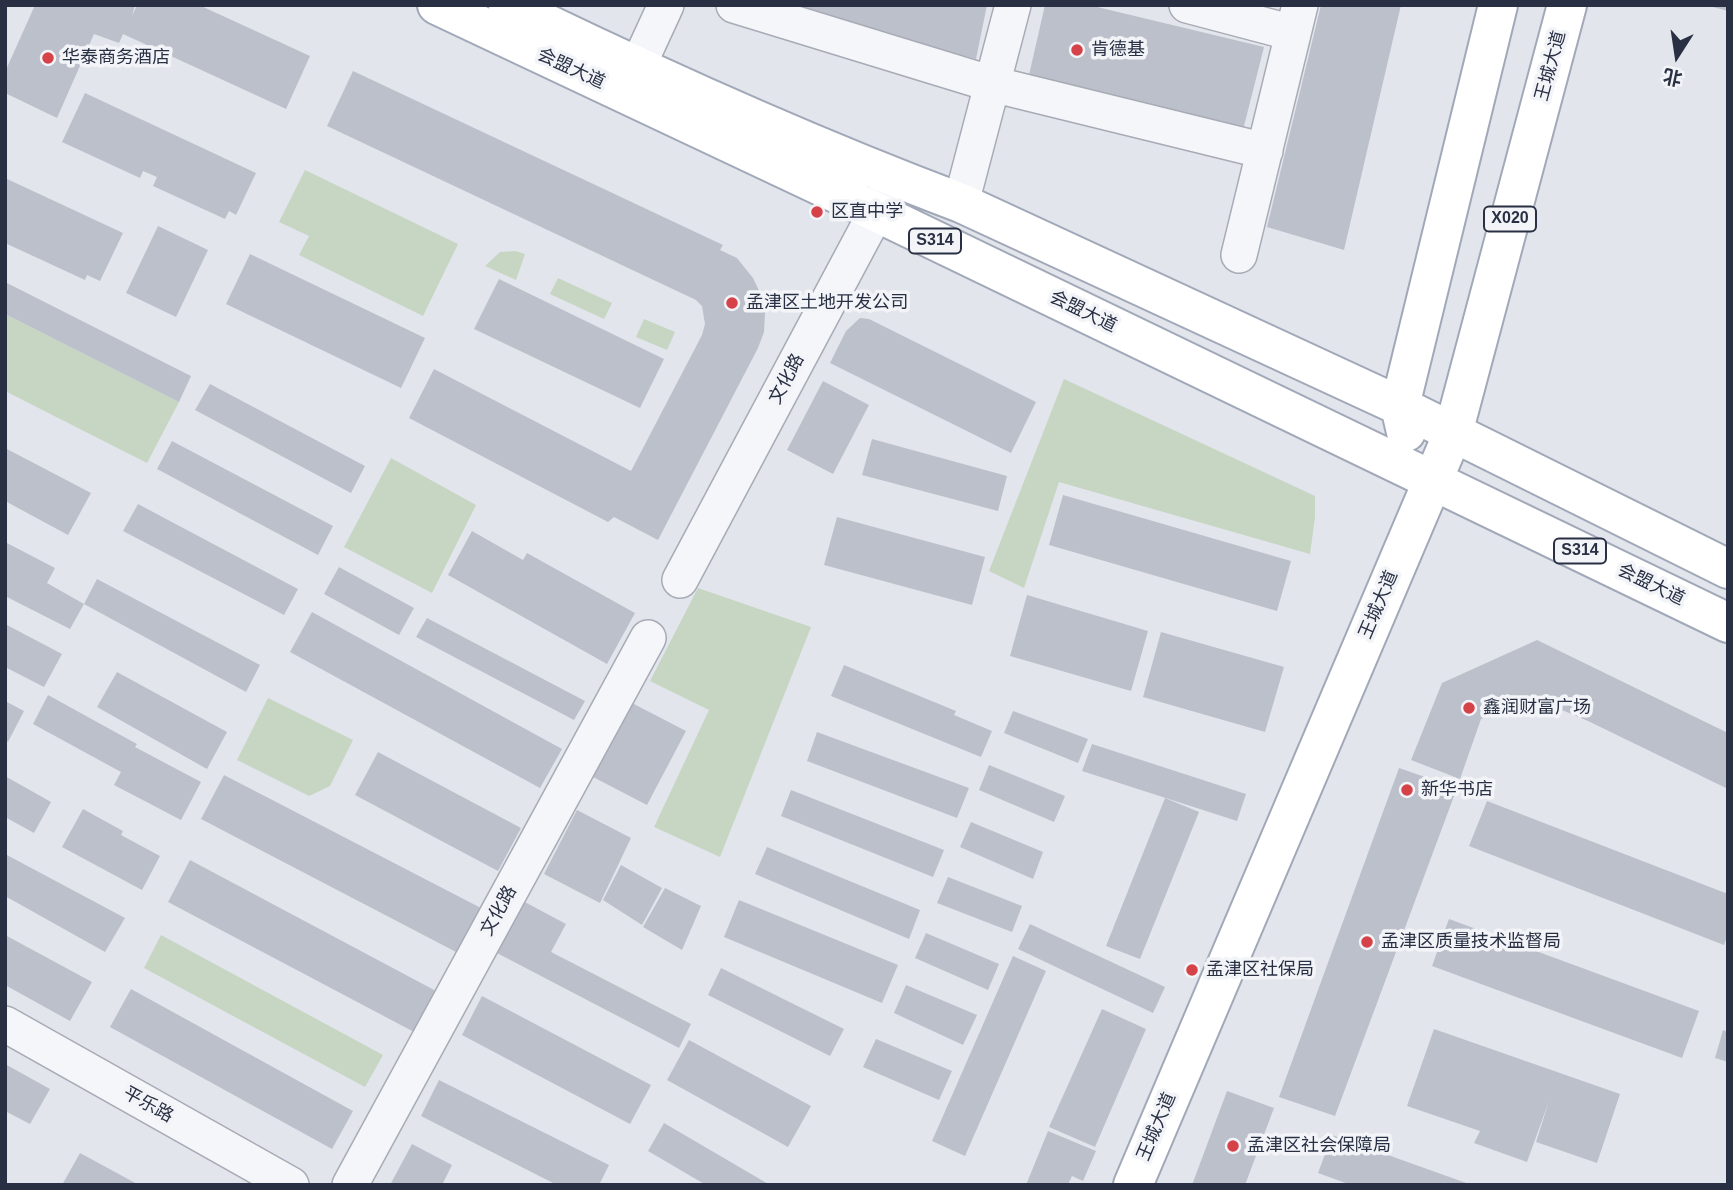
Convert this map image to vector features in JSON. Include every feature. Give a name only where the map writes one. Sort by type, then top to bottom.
[{"type":"main road","name":"会盟大道","points":[[437,5],[876,212],[1728,623]]},
{"type":"main road","name":"会盟大道","points":[[508,5],[637,68],[961,204],[1400,406],[1728,569]]},
{"type":"main road","points":[[1423,475],[1400,406],[1498,5]]},
{"type":"main road","name":"王城大道","points":[[1113,1185],[1350,628],[1423,475],[1453,433],[1567,5]]},
{"type":"main road","name":"王城大道","points":[[1133,1185],[1423,475]]},
{"type":"street","points":[[637,68],[666,5]]},
{"type":"street","points":[[734,5],[992,84],[1265,151]]},
{"type":"street","points":[[961,204],[1013,5]]},
{"type":"street","points":[[1187,5],[1297,19],[1239,255]]},
{"type":"street","name":"文化路","points":[[680,580],[894,178]]},
{"type":"street","name":"文化路","points":[[350,1185],[648,638]]},
{"type":"street","name":"平乐路","points":[[5,1024],[291,1185]]},
{"type":"green space","points":[[305,170],[458,244],[423,316],[299,255],[309,236],[279,222]]},
{"type":"green space","points":[[515,251],[525,254],[516,280],[485,266],[500,252]]},
{"type":"green space","points":[[558,278],[612,303],[604,319],[550,294]]},
{"type":"green space","points":[[5,314],[179,402],[147,463],[5,391]]},
{"type":"green space","points":[[644,319],[675,332],[667,350],[636,337]]},
{"type":"green space","points":[[1064,379],[1315,496],[1310,554],[1059,482],[1024,588],[989,571]]},
{"type":"green space","points":[[391,458],[476,505],[432,593],[344,547]]},
{"type":"green space","points":[[698,588],[811,627],[720,857],[654,827],[709,710],[650,681]]},
{"type":"green space","points":[[268,698],[353,740],[330,786],[309,796],[237,760]]},
{"type":"green space","points":[[161,935],[383,1055],[365,1087],[144,968]]},
{"type":"building","points":[[35,5],[135,5],[132,16],[137,5],[199,5],[310,56],[286,109],[123,34],[119,43],[94,34],[57,118],[5,93],[5,72]]},
{"type":"building","points":[[776,5],[987,5],[976,59]]},
{"type":"building","points":[[1045,5],[1089,5],[1264,47],[1243,130],[1029,75]]},
{"type":"building","points":[[1321,5],[1401,5],[1344,250],[1267,227]]},
{"type":"building","points":[[1728,5],[1728,11],[1709,6]]},
{"type":"building","points":[[353,71],[723,245],[720,250],[737,258],[753,278],[763,299],[764,332],[658,540],[614,517],[608,522],[409,418],[434,369],[631,471],[702,335],[705,324],[702,306],[696,300],[327,126]]},
{"type":"building","points":[[85,93],[256,173],[236,215],[229,211],[225,219],[153,186],[157,177],[143,171],[140,178],[62,142]]},
{"type":"building","points":[[5,178],[123,233],[100,281],[87,275],[85,280],[5,243]]},
{"type":"building","points":[[158,226],[208,250],[176,317],[126,293]]},
{"type":"building","points":[[250,254],[425,338],[401,388],[226,304]]},
{"type":"building","points":[[499,279],[664,359],[640,408],[474,329]]},
{"type":"building","points":[[5,282],[191,376],[179,402],[5,314]]},
{"type":"building","points":[[860,318],[869,319],[1036,402],[1011,453],[830,363],[846,331]]},
{"type":"building","points":[[823,381],[869,405],[833,474],[787,450]]},
{"type":"building","points":[[210,384],[365,466],[351,493],[195,410]]},
{"type":"building","points":[[872,439],[1007,476],[998,511],[862,475]]},
{"type":"building","points":[[172,441],[333,526],[318,555],[157,469]]},
{"type":"building","points":[[5,448],[91,493],[68,535],[5,501]]},
{"type":"building","points":[[1063,495],[1291,561],[1277,611],[1049,545]]},
{"type":"building","points":[[138,504],[298,589],[284,615],[123,531]]},
{"type":"building","points":[[837,517],[985,557],[972,605],[824,565]]},
{"type":"building","points":[[472,531],[523,560],[527,553],[635,613],[607,664],[448,575]]},
{"type":"building","points":[[5,542],[55,568],[47,583],[84,604],[70,629],[5,596]]},
{"type":"building","points":[[339,567],[414,608],[399,635],[324,594]]},
{"type":"building","points":[[97,579],[260,665],[246,692],[84,604]]},
{"type":"building","points":[[1027,595],[1148,631],[1131,691],[1010,656]]},
{"type":"building","points":[[312,612],[562,749],[540,788],[290,652]]},
{"type":"building","points":[[427,618],[585,701],[574,720],[416,637]]},
{"type":"building","points":[[5,624],[62,654],[44,687],[5,667]]},
{"type":"building","points":[[1161,632],[1284,667],[1265,732],[1143,697]]},
{"type":"building","name":"鑫润财富广场","points":[[1537,640],[1728,733],[1728,789],[1588,721],[1531,697],[1481,719],[1460,779],[1411,760],[1442,683]]},
{"type":"building","points":[[844,665],[956,711],[954,715],[992,731],[981,757],[831,696]]},
{"type":"building","points":[[117,672],[227,732],[207,769],[97,707]]},
{"type":"building","points":[[48,695],[137,744],[135,747],[201,782],[181,820],[114,785],[121,772],[33,724]]},
{"type":"building","points":[[5,701],[24,711],[8,742],[5,740]]},
{"type":"building","points":[[632,703],[686,731],[647,805],[593,777]]},
{"type":"building","points":[[1013,711],[1088,739],[1078,763],[1004,733]]},
{"type":"building","points":[[817,732],[969,788],[957,818],[807,761]]},
{"type":"building","points":[[1092,744],[1246,794],[1237,821],[1082,771]]},
{"type":"building","points":[[378,752],[521,828],[498,871],[355,795]]},
{"type":"building","points":[[989,765],[1065,796],[1054,822],[979,790]]},
{"type":"building","name":"孟津区质量技术监督局","points":[[1399,768],[1457,788],[1335,1116],[1279,1097]]},
{"type":"building","points":[[224,775],[481,908],[458,953],[201,819]]},
{"type":"building","points":[[5,776],[51,802],[34,833],[5,817]]},
{"type":"building","points":[[791,790],[944,850],[933,877],[781,816]]},
{"type":"building","points":[[1165,798],[1199,812],[1140,959],[1106,946]]},
{"type":"building","points":[[1487,801],[1728,894],[1728,934],[1724,945],[1469,846]]},
{"type":"building","points":[[83,809],[123,831],[121,835],[160,856],[142,890],[62,847]]},
{"type":"building","points":[[577,810],[631,838],[600,903],[544,874]]},
{"type":"building","points":[[971,822],[1043,852],[1033,879],[960,847]]},
{"type":"building","points":[[767,847],[920,910],[909,939],[755,874]]},
{"type":"building","points":[[5,854],[125,918],[105,952],[5,896]]},
{"type":"building","points":[[190,860],[436,991],[414,1032],[168,902]]},
{"type":"building","points":[[621,865],[662,888],[642,925],[603,900]]},
{"type":"building","points":[[948,877],[1022,906],[1012,932],[937,903]]},
{"type":"building","points":[[665,888],[701,906],[682,950],[643,927]]},
{"type":"building","points":[[739,900],[898,965],[882,1003],[724,937]]},
{"type":"building","points":[[523,901],[566,924],[551,952],[691,1024],[679,1048],[495,952]]},
{"type":"building","points":[[1449,919],[1699,1011],[1682,1058],[1432,966]]},
{"type":"building","points":[[1030,924],[1165,987],[1153,1013],[1018,949]]},
{"type":"building","points":[[926,933],[999,964],[988,990],[915,958]]},
{"type":"building","points":[[5,935],[92,982],[70,1021],[5,985]]},
{"type":"building","points":[[1013,956],[1046,971],[965,1156],[932,1141]]},
{"type":"building","points":[[721,968],[844,1029],[830,1056],[708,995]]},
{"type":"building","points":[[906,985],[977,1015],[963,1045],[894,1013]]},
{"type":"building","points":[[131,989],[353,1111],[332,1149],[110,1027]]},
{"type":"building","points":[[482,996],[651,1085],[630,1124],[462,1035]]},
{"type":"building","points":[[1102,1009],[1146,1029],[1095,1147],[1049,1127]]},
{"type":"building","points":[[1434,1029],[1620,1094],[1597,1163],[1536,1142],[1549,1101],[1527,1162],[1474,1143],[1480,1131],[1407,1106]]},
{"type":"building","points":[[1723,1030],[1728,1032],[1728,1062],[1715,1058]]},
{"type":"building","points":[[876,1039],[952,1071],[939,1100],[863,1067]]},
{"type":"building","points":[[689,1040],[811,1106],[788,1147],[667,1080]]},
{"type":"building","points":[[5,1064],[50,1089],[30,1124],[5,1111]]},
{"type":"building","points":[[439,1080],[609,1165],[599,1185],[557,1185],[421,1116]]},
{"type":"building","name":"孟津区社会保障局","points":[[1227,1091],[1274,1108],[1245,1185],[1192,1185]]},
{"type":"building","points":[[664,1123],[770,1185],[706,1185],[648,1151]]},
{"type":"building","points":[[1048,1131],[1096,1151],[1083,1181],[1072,1176],[1068,1185],[1026,1185]]},
{"type":"building","points":[[1332,1135],[1469,1185],[1351,1185],[1318,1173]]},
{"type":"building","points":[[412,1144],[452,1165],[442,1185],[390,1185]]},
{"type":"building","points":[[80,1153],[139,1185],[62,1185]]},
{"type":"place","name":"肯德基","points":[[1077,50]]},
{"type":"place","name":"华泰商务酒店","points":[[48,58]]},
{"type":"place","name":"区直中学","points":[[817,212]]},
{"type":"place","name":"孟津区土地开发公司","points":[[732,303]]},
{"type":"place","name":"鑫润财富广场","points":[[1469,708]]},
{"type":"place","name":"新华书店","points":[[1407,790]]},
{"type":"place","name":"孟津区质量技术监督局","points":[[1367,942]]},
{"type":"place","name":"孟津区社保局","points":[[1192,970]]},
{"type":"place","name":"孟津区社会保障局","points":[[1233,1146]]}]
